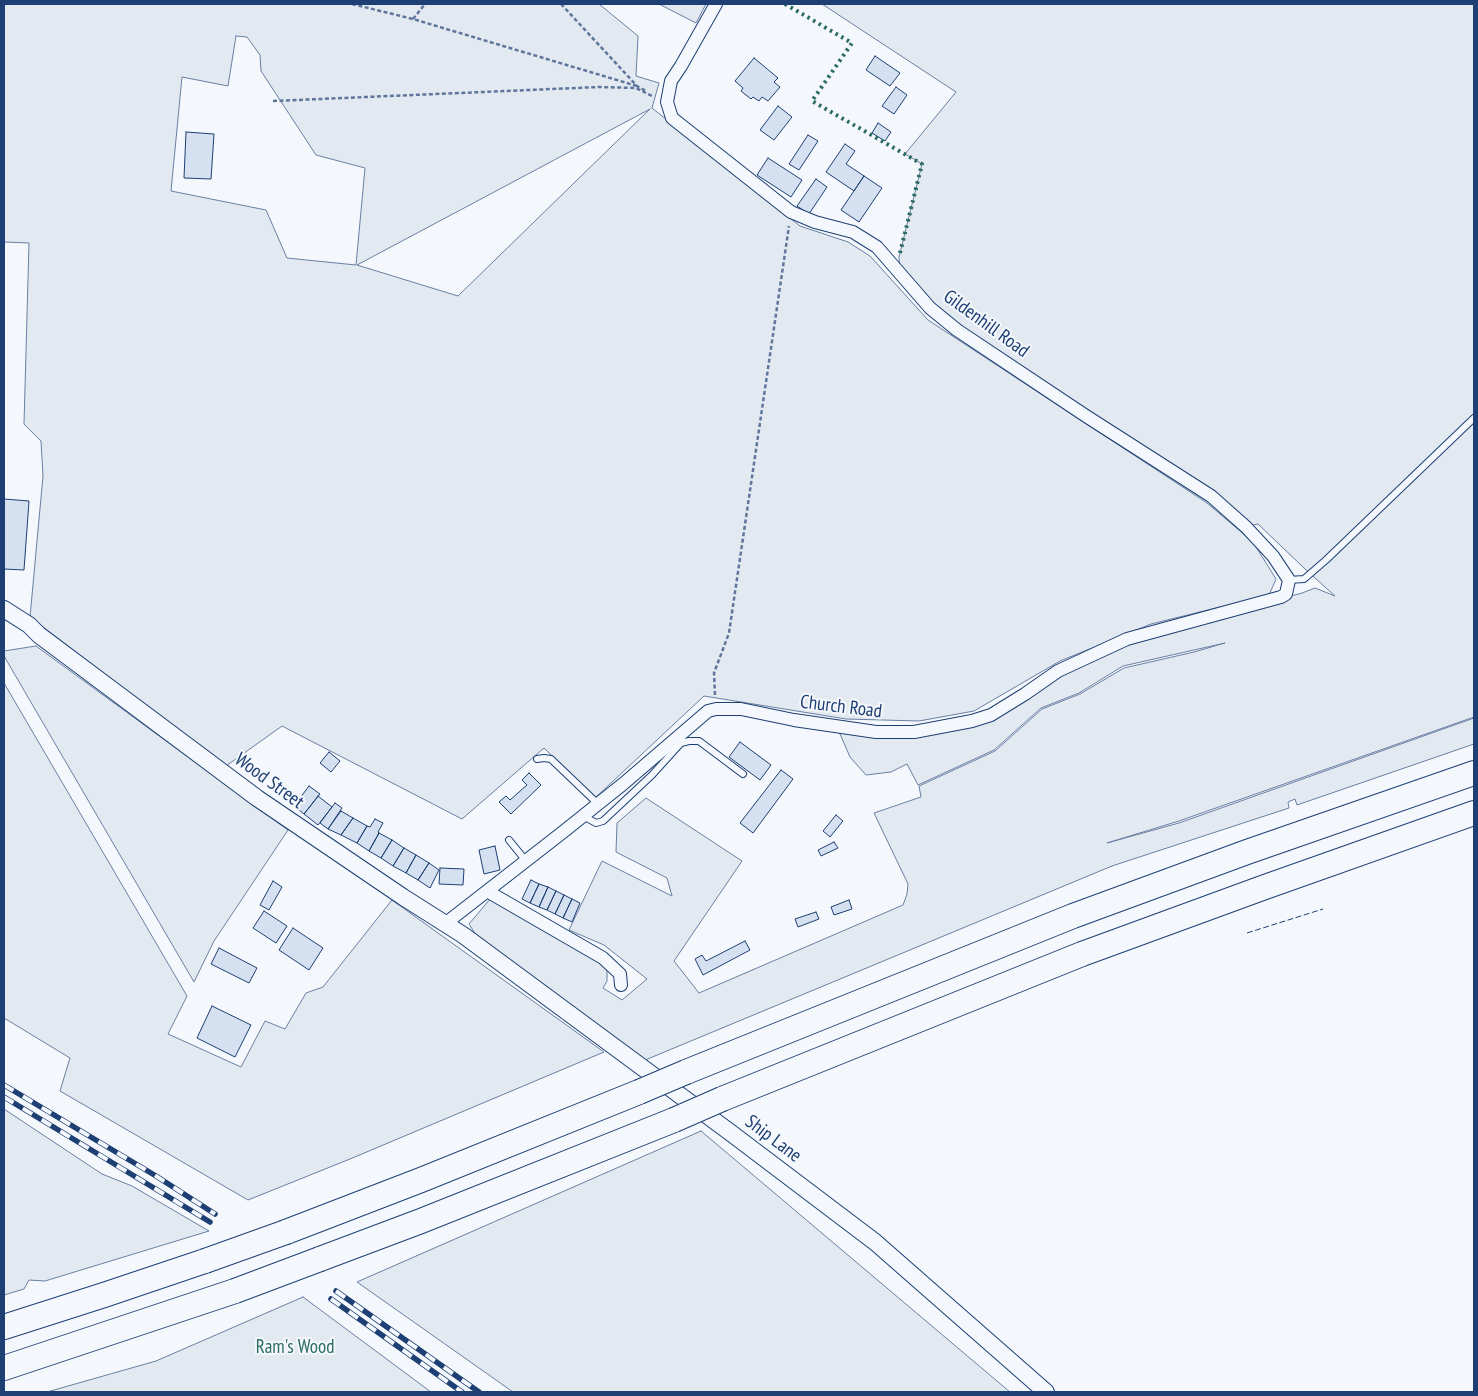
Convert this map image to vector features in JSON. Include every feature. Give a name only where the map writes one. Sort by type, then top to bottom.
[{"type":"highway","points":[[4,1327],[205,1261],[286,1232],[421,1180],[1073,916],[1256,848],[1474,773]]},
{"type":"highway","points":[[4,1368],[236,1291],[421,1221],[1082,954],[1264,886],[1474,813]]},
{"type":"street","points":[[667,103],[671,81],[716,4]]},
{"type":"street","name":"Gildenhill Road","points":[[667,103],[672,118],[791,212],[815,222],[853,232],[877,247],[930,308],[956,330],[1211,496],[1246,527],[1273,556],[1289,580]]},
{"type":"street","name":"Church Road","points":[[716,709],[741,709],[794,720],[876,732],[914,732],[972,721],[991,715],[1058,671],[1127,639],[1282,598],[1286,594],[1289,580]]},
{"type":"street","name":"Wood Street","points":[[4,609],[29,625],[39,635],[257,798],[403,897],[463,934]]},
{"type":"street","points":[[446,923],[598,804],[708,711],[716,709]]},
{"type":"street","points":[[487,891],[603,958],[620,974],[621,985]]},
{"type":"street","name":"Ship Lane","points":[[463,934],[875,1242],[1046,1392]]},
{"type":"lane","points":[[1289,580],[1304,579],[1326,560],[1474,418]]},
{"type":"lane","points":[[583,816],[596,823],[603,821],[652,775],[681,744],[689,740],[700,741],[743,774]]},
{"type":"lane","points":[[537,759],[551,759],[598,804]]},
{"type":"lane","points":[[509,840],[526,861]]},
{"type":"path","points":[[352,4],[413,19],[637,86],[667,103]]},
{"type":"path","points":[[413,19],[425,4]]},
{"type":"path","points":[[561,4],[637,86]]},
{"type":"path","points":[[273,100],[598,87],[636,88],[667,103]]},
{"type":"path","points":[[716,709],[714,673],[730,633],[791,212]]},
{"type":"green space","points":[[4,4],[599,4],[638,36],[636,76],[659,83],[652,108],[800,226],[848,242],[870,256],[928,320],[1207,503],[1253,542],[1276,579],[1269,595],[1151,624],[1060,661],[974,711],[919,721],[846,719],[704,696],[595,798],[544,748],[462,819],[282,726],[226,766],[30,617],[43,476],[41,441],[24,424],[29,243],[4,242]],"holes":[[[236,36],[247,37],[260,55],[261,71],[316,155],[365,168],[356,265],[287,258],[266,210],[171,191],[182,77],[228,86]],[[650,109],[458,296],[357,265]]]},
{"type":"green space","points":[[659,4],[706,4],[696,23]]},
{"type":"green space","points":[[822,4],[1474,4],[1474,717],[1179,821],[1107,843],[1179,823],[1474,718],[1474,744],[1297,805],[1295,799],[1288,802],[1289,808],[1112,866],[638,1063],[476,935],[469,924],[491,898],[567,940],[607,968],[607,981],[603,988],[622,1000],[647,979],[604,945],[569,930],[602,861],[672,896],[667,878],[616,852],[617,823],[646,798],[742,861],[674,961],[699,993],[903,905],[908,884],[874,813],[921,797],[919,786],[995,751],[1042,709],[1080,694],[1124,668],[1225,643],[1123,666],[1079,693],[1041,708],[994,750],[918,785],[907,764],[891,772],[866,775],[850,757],[837,727],[940,728],[1025,695],[1128,640],[1315,588],[1335,596],[1258,524],[1248,526],[957,329],[900,270],[899,257],[922,164],[905,154],[956,92]]},
{"type":"green space","points":[[36,646],[288,830],[214,941],[194,982],[4,656],[4,651]]},
{"type":"green space","points":[[4,683],[187,996],[168,1034],[241,1067],[265,1021],[285,1029],[306,993],[323,987],[392,900],[604,1052],[248,1200],[60,1091],[70,1058],[4,1018]]},
{"type":"green space","points":[[4,1109],[102,1174],[132,1186],[209,1231],[45,1281],[29,1280],[24,1289],[4,1295]]},
{"type":"green space","points":[[701,1131],[1010,1392],[513,1392],[357,1282]]},
{"type":"green space","name":"Ram's Wood","points":[[303,1297],[431,1392],[47,1392],[156,1361]]},
{"type":"building","points":[[875,56],[900,73],[890,86],[866,70]]},
{"type":"building","points":[[754,58],[778,78],[774,82],[780,87],[768,101],[762,97],[759,101],[753,97],[751,99],[741,91],[743,88],[735,81]]},
{"type":"building","points":[[896,87],[907,95],[894,114],[882,106]]},
{"type":"building","points":[[778,106],[792,117],[774,140],[760,130]]},
{"type":"building","points":[[878,123],[891,132],[885,141],[872,133]]},
{"type":"building","points":[[186,132],[214,134],[211,179],[184,178]]},
{"type":"building","points":[[808,135],[818,141],[799,170],[789,164]]},
{"type":"building","points":[[845,144],[855,151],[846,164],[864,176],[854,191],[826,172]]},
{"type":"building","points":[[768,158],[802,180],[791,197],[757,175]]},
{"type":"building","points":[[864,176],[882,188],[859,222],[841,210]]},
{"type":"building","points":[[816,179],[827,187],[809,214],[797,206]]},
{"type":"building","points":[[4,499],[29,501],[24,570],[4,569]]},
{"type":"building","points":[[740,742],[771,765],[760,780],[729,757]]},
{"type":"building","points":[[329,752],[340,761],[331,772],[320,763]]},
{"type":"building","points":[[781,770],[793,779],[753,833],[740,823]]},
{"type":"building","points":[[529,773],[541,785],[511,814],[499,802],[506,796],[510,800],[527,785],[522,780]]},
{"type":"building","points":[[309,786],[320,794],[304,814],[294,806]]},
{"type":"building","points":[[318,796],[332,807],[318,825],[304,814]]},
{"type":"building","points":[[335,803],[342,808],[328,829],[320,823]]},
{"type":"building","points":[[341,811],[353,818],[341,835],[328,829]]},
{"type":"building","points":[[836,815],[843,821],[830,837],[823,831]]},
{"type":"building","points":[[353,818],[367,826],[357,843],[341,835]]},
{"type":"building","points":[[375,819],[383,823],[369,851],[357,843],[367,826],[370,827]]},
{"type":"building","points":[[379,833],[392,840],[381,858],[369,851]]},
{"type":"building","points":[[392,840],[404,848],[393,866],[381,858]]},
{"type":"building","points":[[834,842],[838,848],[821,856],[818,850]]},
{"type":"building","points":[[495,846],[500,870],[484,874],[479,850]]},
{"type":"building","points":[[404,848],[416,855],[406,873],[393,866]]},
{"type":"building","points":[[416,855],[429,863],[418,880],[406,873]]},
{"type":"building","points":[[429,863],[439,870],[430,888],[418,880]]},
{"type":"building","points":[[440,868],[464,869],[463,885],[439,884]]},
{"type":"building","points":[[531,880],[539,884],[530,903],[522,899]]},
{"type":"building","points":[[273,881],[282,887],[269,910],[260,905]]},
{"type":"building","points":[[539,884],[548,887],[539,907],[530,903]]},
{"type":"building","points":[[548,887],[556,891],[547,910],[539,907]]},
{"type":"building","points":[[556,891],[564,895],[555,914],[547,910]]},
{"type":"building","points":[[564,895],[572,899],[563,918],[555,914]]},
{"type":"building","points":[[572,899],[580,903],[572,922],[563,918]]},
{"type":"building","points":[[849,900],[852,909],[834,915],[831,907]]},
{"type":"building","points":[[264,911],[287,926],[276,943],[253,928]]},
{"type":"building","points":[[816,912],[819,919],[798,927],[795,919]]},
{"type":"building","points":[[293,928],[323,948],[309,970],[279,950]]},
{"type":"building","points":[[745,941],[750,950],[703,975],[695,959],[702,955],[706,961]]},
{"type":"building","points":[[219,948],[257,968],[249,983],[211,964]]},
{"type":"building","points":[[212,1006],[251,1025],[235,1057],[197,1038]]},
{"type":"railway","points":[[4,1085],[156,1176],[215,1214]]},
{"type":"railway","points":[[4,1097],[210,1222]]},
{"type":"railway","points":[[336,1291],[479,1392]]},
{"type":"railway","points":[[331,1299],[462,1392]]},
{"type":"hedge","points":[[785,4],[852,43],[812,101],[922,164],[899,257]]},
{"type":"fence","points":[[1247,933],[1323,909]]}]
